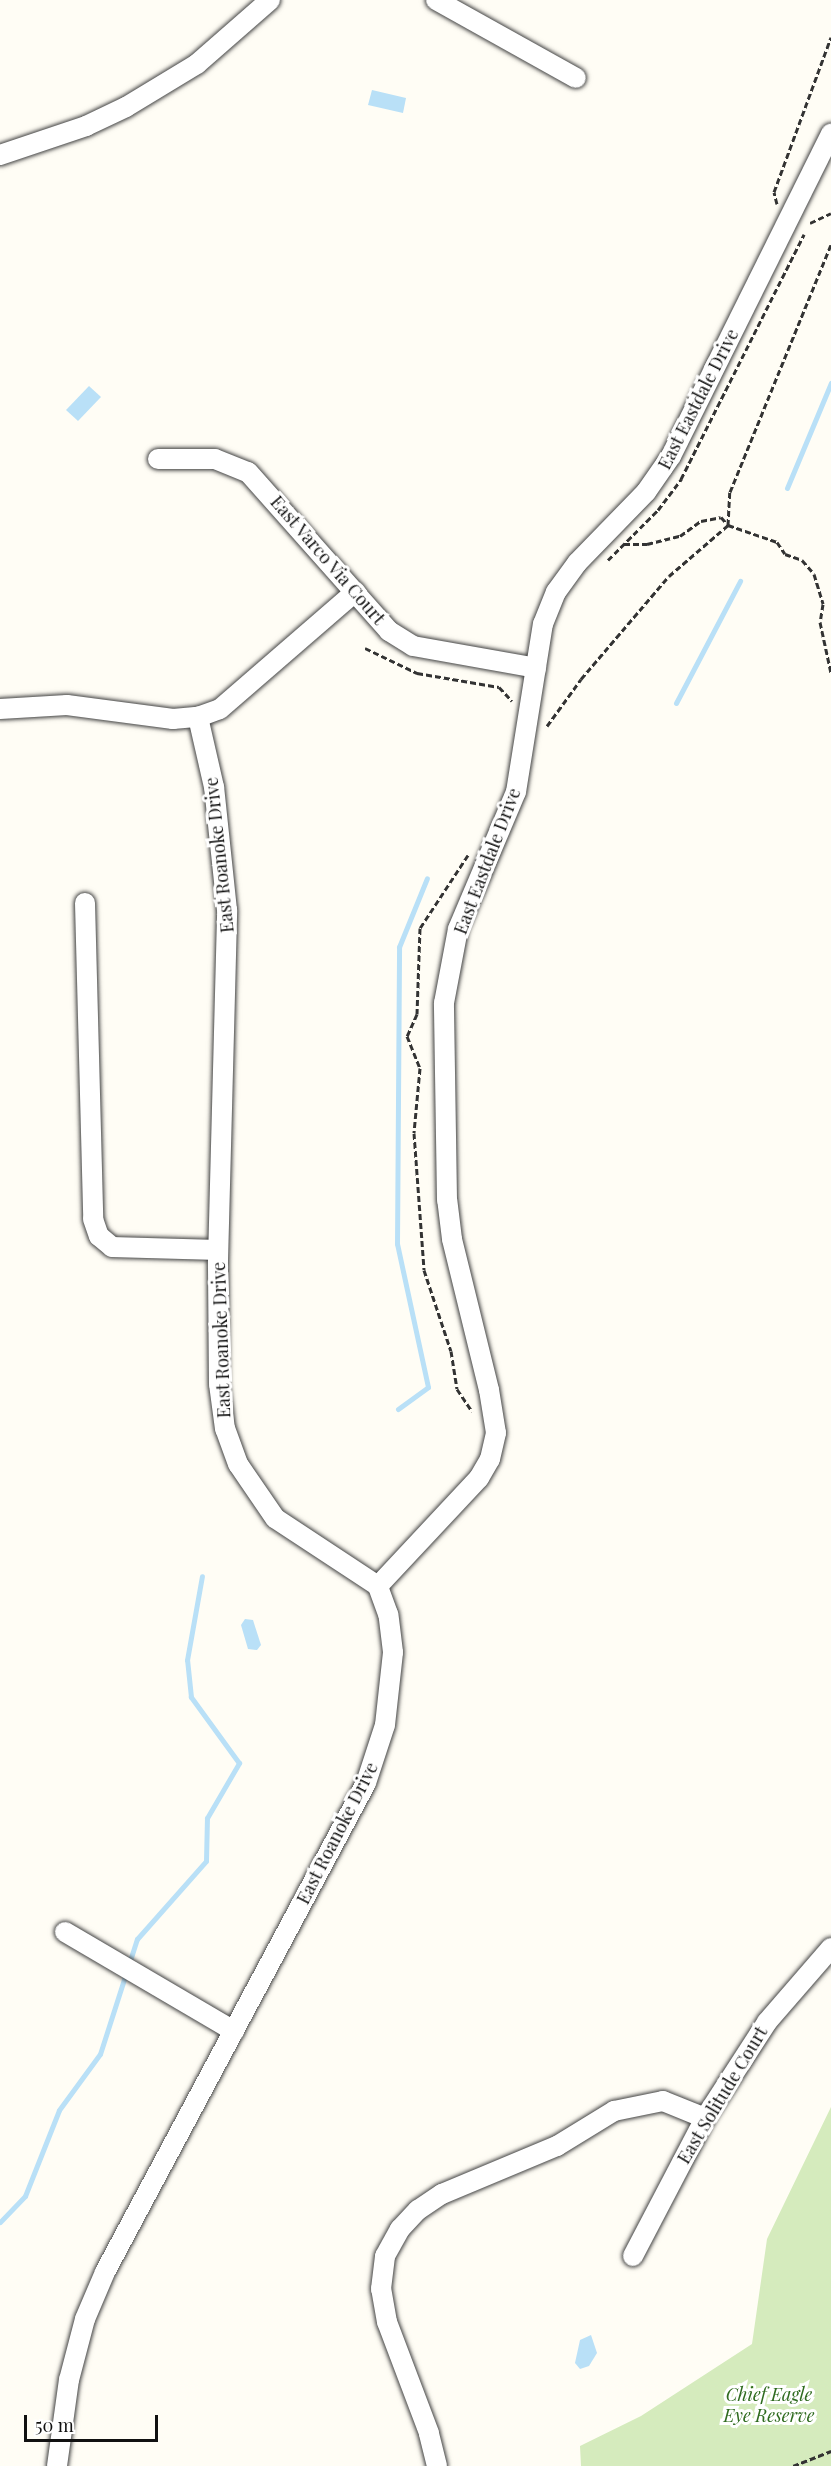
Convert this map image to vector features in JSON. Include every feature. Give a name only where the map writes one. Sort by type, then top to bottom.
[{"type":"street","points":[[0,154],[86,126],[136,102],[196,64],[270,0]]},
{"type":"street","points":[[436,0],[576,78]]},
{"type":"street","name":"East Eastdale Drive","points":[[378,1586],[479,1478],[490,1459],[496,1433],[489,1390],[452,1239],[447,1200],[444,1003],[458,929],[516,792],[543,624],[556,592],[577,563],[646,492],[671,456],[831,135]]},
{"type":"street","name":"East Varco Via Court","points":[[158,459],[215,459],[248,472],[389,631],[413,646],[536,668]]},
{"type":"street","points":[[0,709],[67,705],[173,719],[198,717],[220,709],[355,592]]},
{"type":"street","name":"East Roanoke Drive","points":[[57,2466],[69,2380],[85,2319],[105,2272],[366,1783],[378,1750],[393,1652],[388,1614],[378,1586],[275,1518],[238,1464],[225,1428],[219,1384],[218,1250],[227,910],[214,787],[198,717]]},
{"type":"street","points":[[85,903],[93,1219],[99,1236],[112,1247],[218,1250]]},
{"type":"street","points":[[66,1932],[234,2031]]},
{"type":"street","name":"East Solitude Court","points":[[633,2256],[705,2118],[767,2022],[831,1948]]},
{"type":"street","points":[[437,2466],[429,2433],[387,2322],[381,2289],[385,2256],[400,2229],[418,2210],[442,2194],[557,2146],[614,2111],[663,2101],[705,2118]]},
{"type":"path","points":[[811,220],[777,204],[774,192],[831,37]]},
{"type":"path","points":[[547,726],[581,679],[669,576],[728,525],[730,492],[831,245]]},
{"type":"path","points":[[624,544],[647,544],[680,536],[701,521],[721,517],[728,525],[777,542],[785,554],[802,560],[814,574],[823,604],[820,622],[831,673]]},
{"type":"path","points":[[793,2466],[831,2451]]},
{"type":"green space","name":"Chief Eagle Eye Reserve","points":[[831,2107],[831,2466],[581,2466],[580,2446],[641,2416],[752,2344],[767,2239]]},
{"type":"water","points":[[372,90],[406,98],[403,113],[368,105]]},
{"type":"water","points":[[89,386],[101,397],[78,421],[66,410]]},
{"type":"water","points":[[245,1619],[253,1620],[261,1645],[257,1650],[248,1649],[241,1625]]},
{"type":"water","points":[[591,2335],[597,2353],[589,2366],[580,2369],[575,2363],[580,2340]]},
{"type":"waterway","points":[[787,488],[831,383]]},
{"type":"waterway","points":[[676,703],[740,581]]},
{"type":"waterway","points":[[398,1409],[428,1387],[397,1244],[399,947],[427,878]]},
{"type":"waterway","points":[[0,2222],[25,2196],[59,2110],[100,2054],[137,1939],[206,1861],[207,1818],[239,1763],[191,1697],[187,1660],[202,1576]]}]
